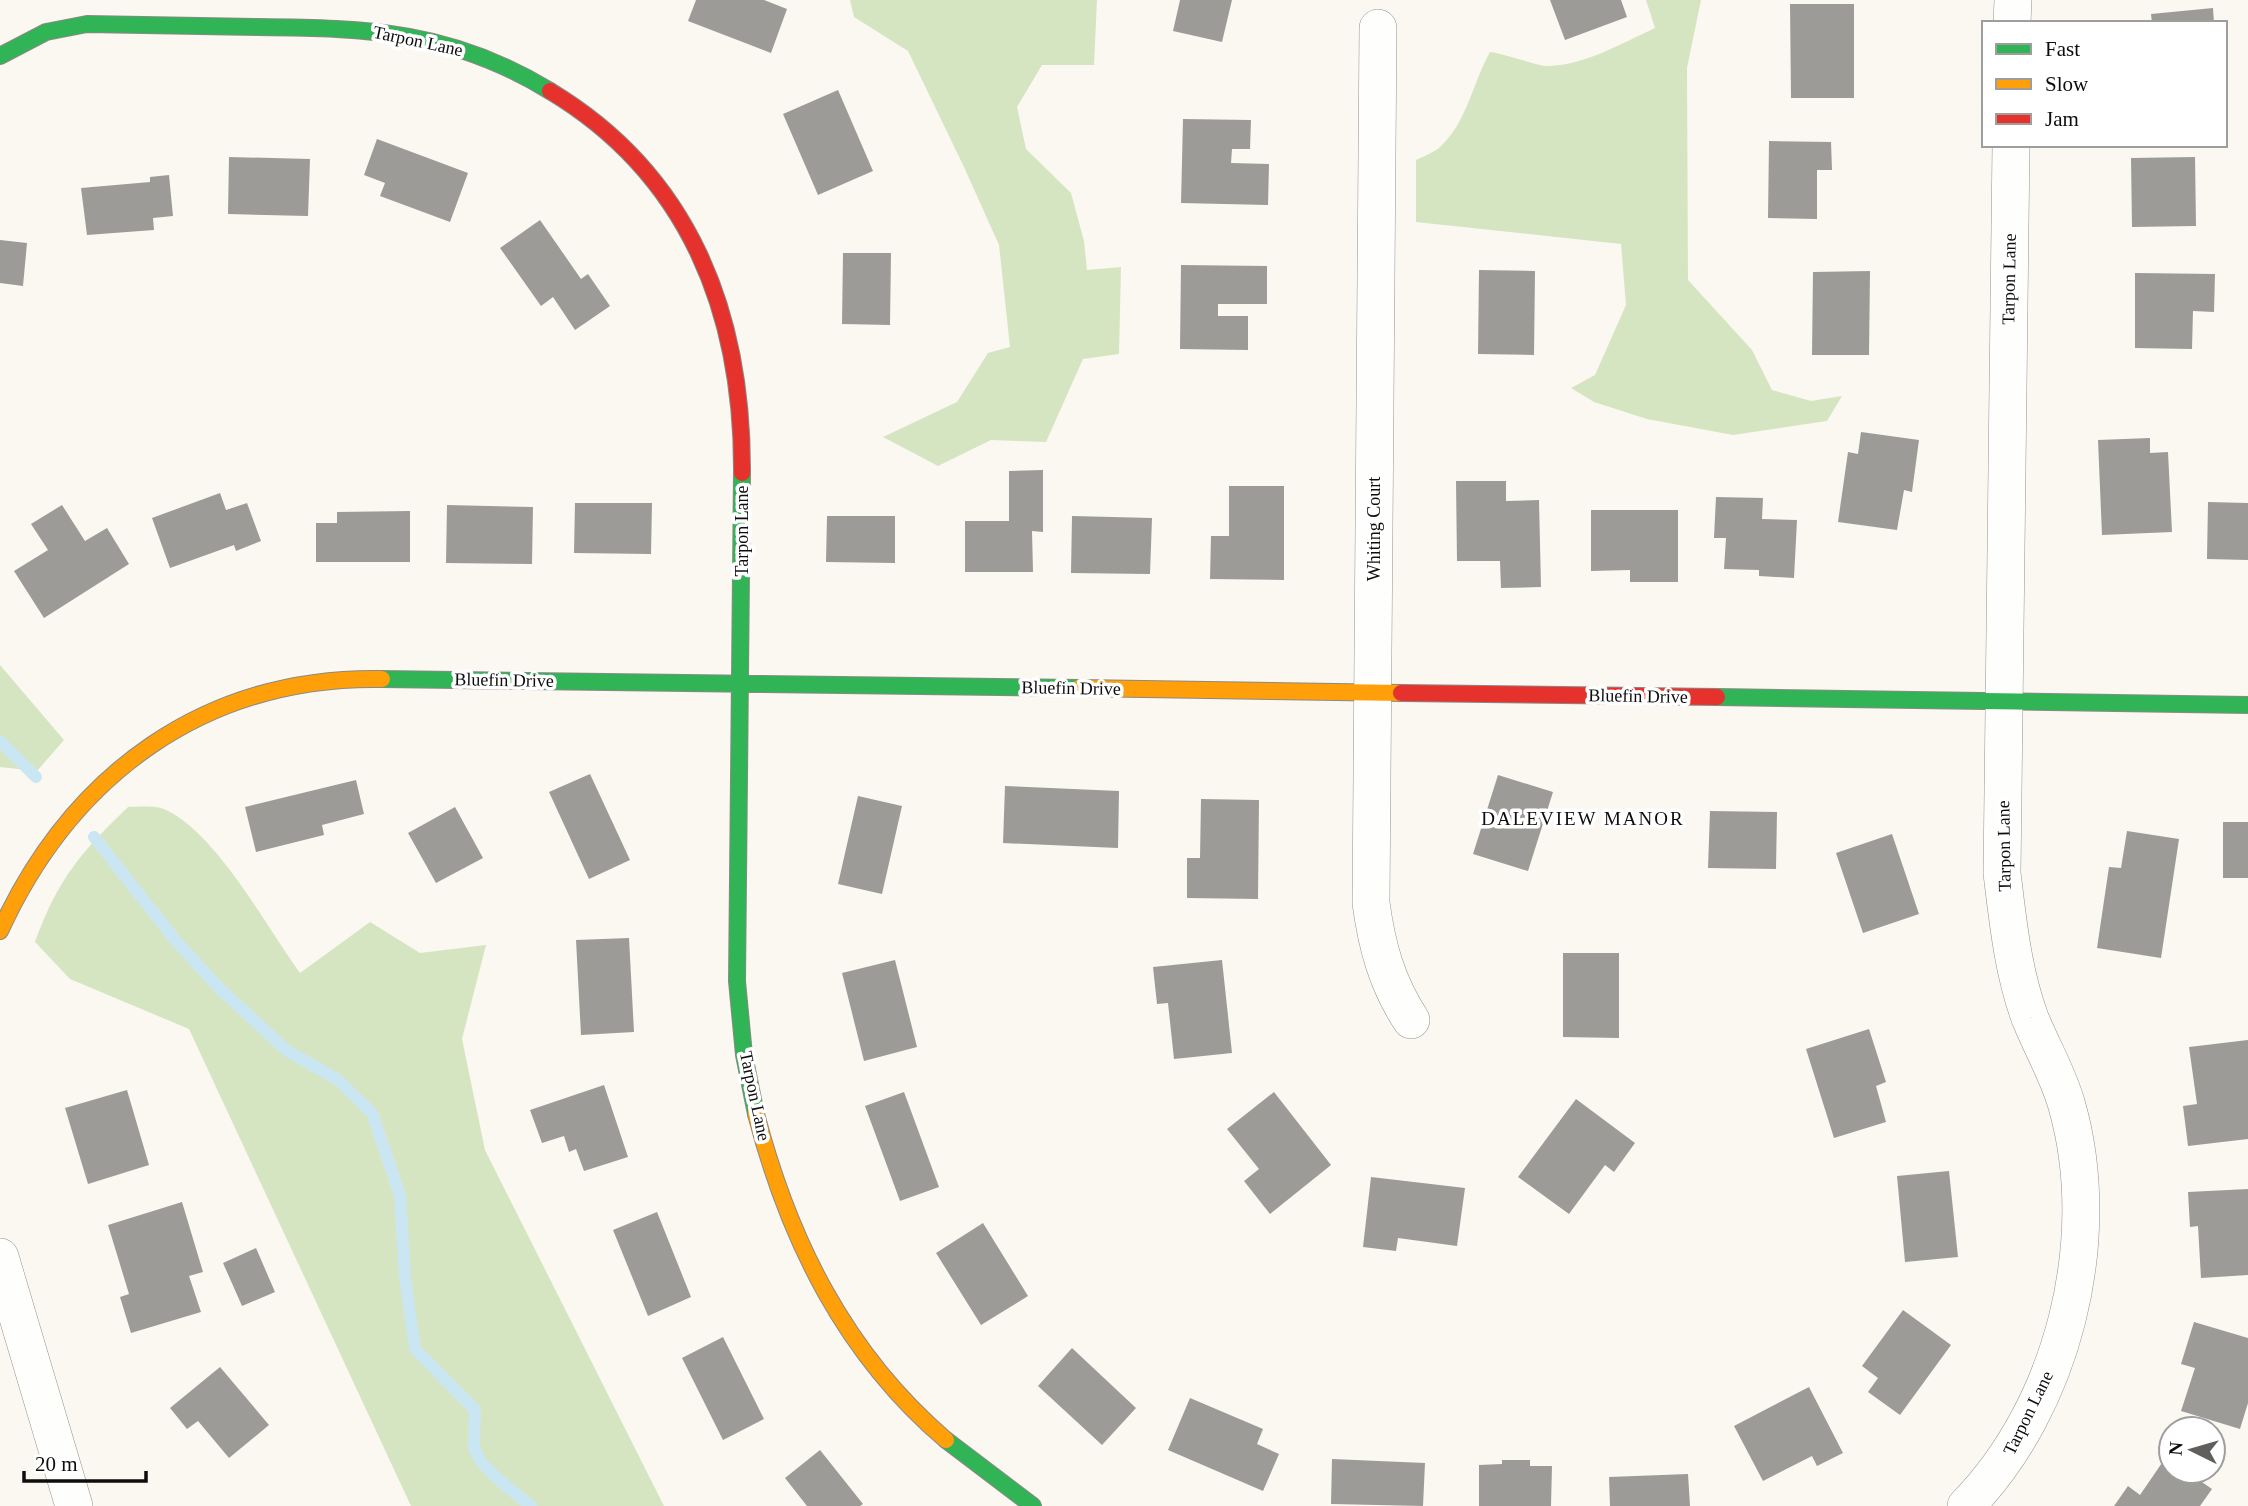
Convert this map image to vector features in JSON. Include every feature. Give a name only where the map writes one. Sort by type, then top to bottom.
[{"type":"street","points":[[2012,21],[2013,0]]},
{"type":"street","name":"Tarpon Lane","points":[[0,56],[46,32],[87,24],[348,28],[397,33],[457,47],[514,70],[577,107],[624,145],[664,190],[695,241],[718,297],[734,369],[742,435],[737,981],[745,1063],[756,1115],[779,1193],[812,1267],[862,1351],[894,1391],[942,1437],[1033,1506]]},
{"type":"street","name":"Whiting Court","points":[[1378,28],[1371,903],[1377,948],[1392,990],[1411,1020]]},
{"type":"street","name":"Tarpon Lane","points":[[1966,1506],[1990,1482],[2020,1437],[2049,1375],[2068,1310],[2078,1244],[2077,1148],[2067,1104],[2030,1016],[2011,946],[2002,873],[2011,147]]},
{"type":"street","name":"Bluefin Drive","points":[[0,931],[19,890],[53,836],[97,789],[129,760],[167,734],[243,698],[281,688],[342,678],[2248,705]]},
{"type":"street","points":[[0,1257],[74,1506]]},
{"type":"green space","points":[[850,0],[1097,0],[1094,65],[1042,65],[1017,107],[1026,149],[1071,193],[1084,241],[1087,270],[1121,267],[1119,354],[1083,359],[1046,442],[991,440],[938,466],[883,437],[957,402],[988,353],[1010,347],[999,245],[964,167],[908,51],[854,17]]},
{"type":"green space","points":[[1646,0],[1701,0],[1687,68],[1688,280],[1752,350],[1772,390],[1811,401],[1842,396],[1827,421],[1733,435],[1647,419],[1594,402],[1571,388],[1595,375],[1626,305],[1621,244],[1416,222],[1416,160],[1436,150],[1450,136],[1463,114],[1490,52],[1548,66],[1576,62],[1655,28]]},
{"type":"green space","points":[[0,665],[64,740],[37,771],[0,767]]},
{"type":"green space","points":[[128,807],[162,808],[185,822],[204,839],[239,883],[300,973],[370,922],[420,953],[486,945],[462,1039],[485,1150],[664,1506],[411,1506],[189,1029],[70,979],[35,942],[52,901],[72,868]]},
{"type":"building","points":[[696,0],[764,0],[787,9],[771,53],[688,21]]},
{"type":"building","points":[[1180,0],[1232,0],[1222,42],[1173,31]]},
{"type":"building","points":[[1550,0],[1621,0],[1627,17],[1565,40]]},
{"type":"building","points":[[1790,4],[1854,4],[1854,98],[1791,98]]},
{"type":"building","points":[[2213,8],[2214,21],[2152,21],[2151,14]]},
{"type":"building","points":[[838,90],[873,171],[818,195],[783,114]]},
{"type":"building","points":[[1183,119],[1251,120],[1250,149],[1232,149],[1231,163],[1269,164],[1268,205],[1181,203]]},
{"type":"building","points":[[377,139],[468,173],[450,222],[380,196],[385,183],[364,175]]},
{"type":"building","points":[[1769,141],[1831,142],[1832,170],[1817,170],[1817,219],[1768,218]]},
{"type":"building","points":[[229,157],[310,159],[308,216],[228,214]]},
{"type":"building","points":[[2195,157],[2196,226],[2132,227],[2131,158]]},
{"type":"building","points":[[169,175],[173,216],[153,218],[154,230],[87,235],[81,188],[150,182],[150,177]]},
{"type":"building","points":[[540,220],[581,279],[588,274],[610,306],[575,330],[553,297],[541,306],[500,248]]},
{"type":"building","points":[[0,240],[27,243],[23,286],[0,283]]},
{"type":"building","points":[[843,253],[891,253],[890,325],[842,324]]},
{"type":"building","points":[[1181,265],[1267,266],[1267,304],[1218,304],[1218,316],[1248,316],[1248,350],[1180,349]]},
{"type":"building","points":[[1479,270],[1535,271],[1534,355],[1478,354]]},
{"type":"building","points":[[1870,271],[1869,355],[1812,355],[1813,272]]},
{"type":"building","points":[[2135,273],[2215,274],[2214,312],[2193,311],[2192,349],[2135,348]]},
{"type":"building","points":[[1861,432],[1919,440],[1912,492],[1904,490],[1897,530],[1838,522],[1848,452],[1858,454]]},
{"type":"building","points":[[2150,438],[2150,453],[2168,452],[2172,532],[2102,535],[2098,440]]},
{"type":"building","points":[[1043,470],[1043,532],[1032,531],[1033,572],[965,572],[965,521],[1009,521],[1009,471]]},
{"type":"building","points":[[1456,481],[1506,481],[1506,501],[1539,500],[1541,587],[1501,588],[1500,561],[1457,561]]},
{"type":"building","points":[[1229,486],[1284,486],[1284,580],[1210,579],[1211,536],[1229,536]]},
{"type":"building","points":[[220,493],[226,510],[247,503],[261,541],[236,551],[234,545],[170,568],[152,518]]},
{"type":"building","points":[[1716,497],[1763,498],[1762,519],[1797,520],[1794,578],[1759,576],[1759,570],[1724,569],[1726,538],[1714,538]]},
{"type":"building","points":[[2208,502],[2248,503],[2248,560],[2207,559]]},
{"type":"building","points":[[575,503],[652,503],[651,554],[574,553]]},
{"type":"building","points":[[62,505],[85,541],[107,528],[129,564],[44,618],[14,571],[48,550],[31,524]]},
{"type":"building","points":[[447,505],[533,507],[532,564],[446,563]]},
{"type":"building","points":[[1591,510],[1678,510],[1678,582],[1630,582],[1630,570],[1591,571]]},
{"type":"building","points":[[410,511],[410,562],[316,562],[316,523],[337,523],[337,512]]},
{"type":"building","points":[[827,516],[895,516],[895,563],[826,562]]},
{"type":"building","points":[[1072,516],[1152,518],[1150,574],[1071,573]]},
{"type":"building","points":[[590,774],[630,860],[589,879],[549,792]]},
{"type":"building","points":[[1498,775],[1553,792],[1528,871],[1473,854]]},
{"type":"building","points":[[356,780],[364,814],[322,825],[324,835],[256,852],[245,807]]},
{"type":"building","points":[[1005,786],[1119,791],[1118,848],[1003,843]]},
{"type":"building","points":[[858,796],[902,806],[882,894],[838,884]]},
{"type":"building","points":[[1201,799],[1259,800],[1258,899],[1187,898],[1187,858],[1200,858]]},
{"type":"building","points":[[455,807],[483,858],[436,883],[408,833]]},
{"type":"building","points":[[1710,811],[1777,812],[1776,869],[1708,868]]},
{"type":"building","points":[[2223,822],[2248,822],[2248,878],[2223,878]]},
{"type":"building","points":[[2127,831],[2179,839],[2161,958],[2097,948],[2109,867],[2121,868]]},
{"type":"building","points":[[1892,834],[1919,914],[1863,933],[1836,853]]},
{"type":"building","points":[[629,938],[634,1032],[581,1035],[576,940]]},
{"type":"building","points":[[1563,953],[1619,953],[1619,1038],[1563,1037]]},
{"type":"building","points":[[895,960],[917,1047],[864,1061],[842,973]]},
{"type":"building","points":[[1222,960],[1232,1053],[1174,1059],[1168,1003],[1157,1004],[1153,967]]},
{"type":"building","points":[[1869,1029],[1886,1082],[1876,1086],[1886,1122],[1834,1138],[1806,1049]]},
{"type":"building","points":[[2248,1040],[2248,1139],[2188,1146],[2183,1106],[2197,1104],[2189,1047]]},
{"type":"building","points":[[604,1085],[628,1157],[584,1171],[576,1149],[569,1152],[564,1136],[542,1143],[530,1110]]},
{"type":"building","points":[[127,1090],[149,1165],[88,1184],[65,1108]]},
{"type":"building","points":[[904,1092],[939,1187],[900,1201],[865,1106]]},
{"type":"building","points":[[1274,1092],[1331,1165],[1270,1214],[1244,1181],[1259,1169],[1227,1129]]},
{"type":"building","points":[[1576,1099],[1635,1143],[1614,1172],[1605,1165],[1569,1214],[1518,1177]]},
{"type":"building","points":[[1949,1171],[1958,1257],[1905,1262],[1897,1176]]},
{"type":"building","points":[[1371,1177],[1465,1188],[1457,1246],[1398,1238],[1396,1251],[1363,1247]]},
{"type":"building","points":[[2248,1189],[2248,1275],[2201,1278],[2198,1226],[2190,1227],[2188,1192]]},
{"type":"building","points":[[182,1202],[203,1272],[189,1276],[201,1312],[131,1333],[120,1297],[129,1294],[108,1225]]},
{"type":"building","points":[[657,1212],[691,1297],[648,1316],[613,1230]]},
{"type":"building","points":[[983,1223],[1028,1296],[981,1325],[936,1253]]},
{"type":"building","points":[[256,1248],[275,1292],[242,1306],[223,1263]]},
{"type":"building","points":[[1903,1310],[1951,1345],[1900,1415],[1868,1392],[1878,1378],[1862,1366]]},
{"type":"building","points":[[2194,1322],[2248,1338],[2248,1403],[2240,1429],[2227,1425],[2227,1415],[2194,1415],[2181,1411],[2195,1368],[2181,1364]]},
{"type":"building","points":[[723,1337],[764,1419],[723,1440],[682,1358]]},
{"type":"building","points":[[1072,1348],[1136,1408],[1102,1445],[1038,1386]]},
{"type":"building","points":[[220,1367],[269,1425],[229,1458],[198,1421],[187,1429],[170,1408]]},
{"type":"building","points":[[1809,1387],[1843,1453],[1817,1466],[1812,1456],[1763,1481],[1734,1426]]},
{"type":"building","points":[[1190,1398],[1263,1429],[1257,1444],[1279,1454],[1263,1491],[1168,1450]]},
{"type":"building","points":[[820,1450],[863,1504],[807,1506],[785,1478]]},
{"type":"building","points":[[1332,1459],[1425,1463],[1423,1506],[1331,1504]]},
{"type":"building","points":[[1502,1460],[1530,1460],[1530,1466],[1552,1466],[1551,1506],[1479,1506],[1479,1465],[1502,1464]]},
{"type":"building","points":[[2157,1470],[2157,1485],[2206,1485],[2212,1489],[2200,1506],[2114,1506],[2128,1486],[2140,1495]]},
{"type":"building","points":[[1688,1474],[1690,1506],[1610,1506],[1609,1477]]},
{"type":"waterway","points":[[0,741],[36,777]]},
{"type":"waterway","points":[[94,837],[176,941],[219,988],[286,1050],[338,1080],[372,1113],[400,1195],[405,1278],[415,1349],[475,1410],[474,1448],[482,1463],[531,1506]]},
{"type":"traffic: fast","points":[[0,56],[46,32],[87,24],[337,29],[409,37],[444,45],[514,71],[550,91]]},
{"type":"traffic: fast","points":[[742,473],[737,981],[744,1055],[756,1114]]},
{"type":"traffic: fast","points":[[382,679],[1079,688]]},
{"type":"traffic: fast","points":[[1717,697],[2248,705]]},
{"type":"traffic: fast","points":[[946,1440],[1033,1506]]},
{"type":"traffic: slow","points":[[0,931],[30,875],[65,825],[106,781],[152,745],[202,716],[258,695],[318,683],[382,679]]},
{"type":"traffic: slow","points":[[1079,688],[1401,693]]},
{"type":"traffic: slow","points":[[756,1114],[785,1206],[825,1292],[878,1370],[910,1406],[946,1440]]},
{"type":"traffic: jam","points":[[550,91],[598,125],[639,164],[673,207],[699,254],[719,304],[732,358],[740,414],[742,473]]},
{"type":"traffic: jam","points":[[1401,693],[1717,697]]},
{"type":"district","name":"DALEVIEW MANOR","points":[[1583,818]]}]
